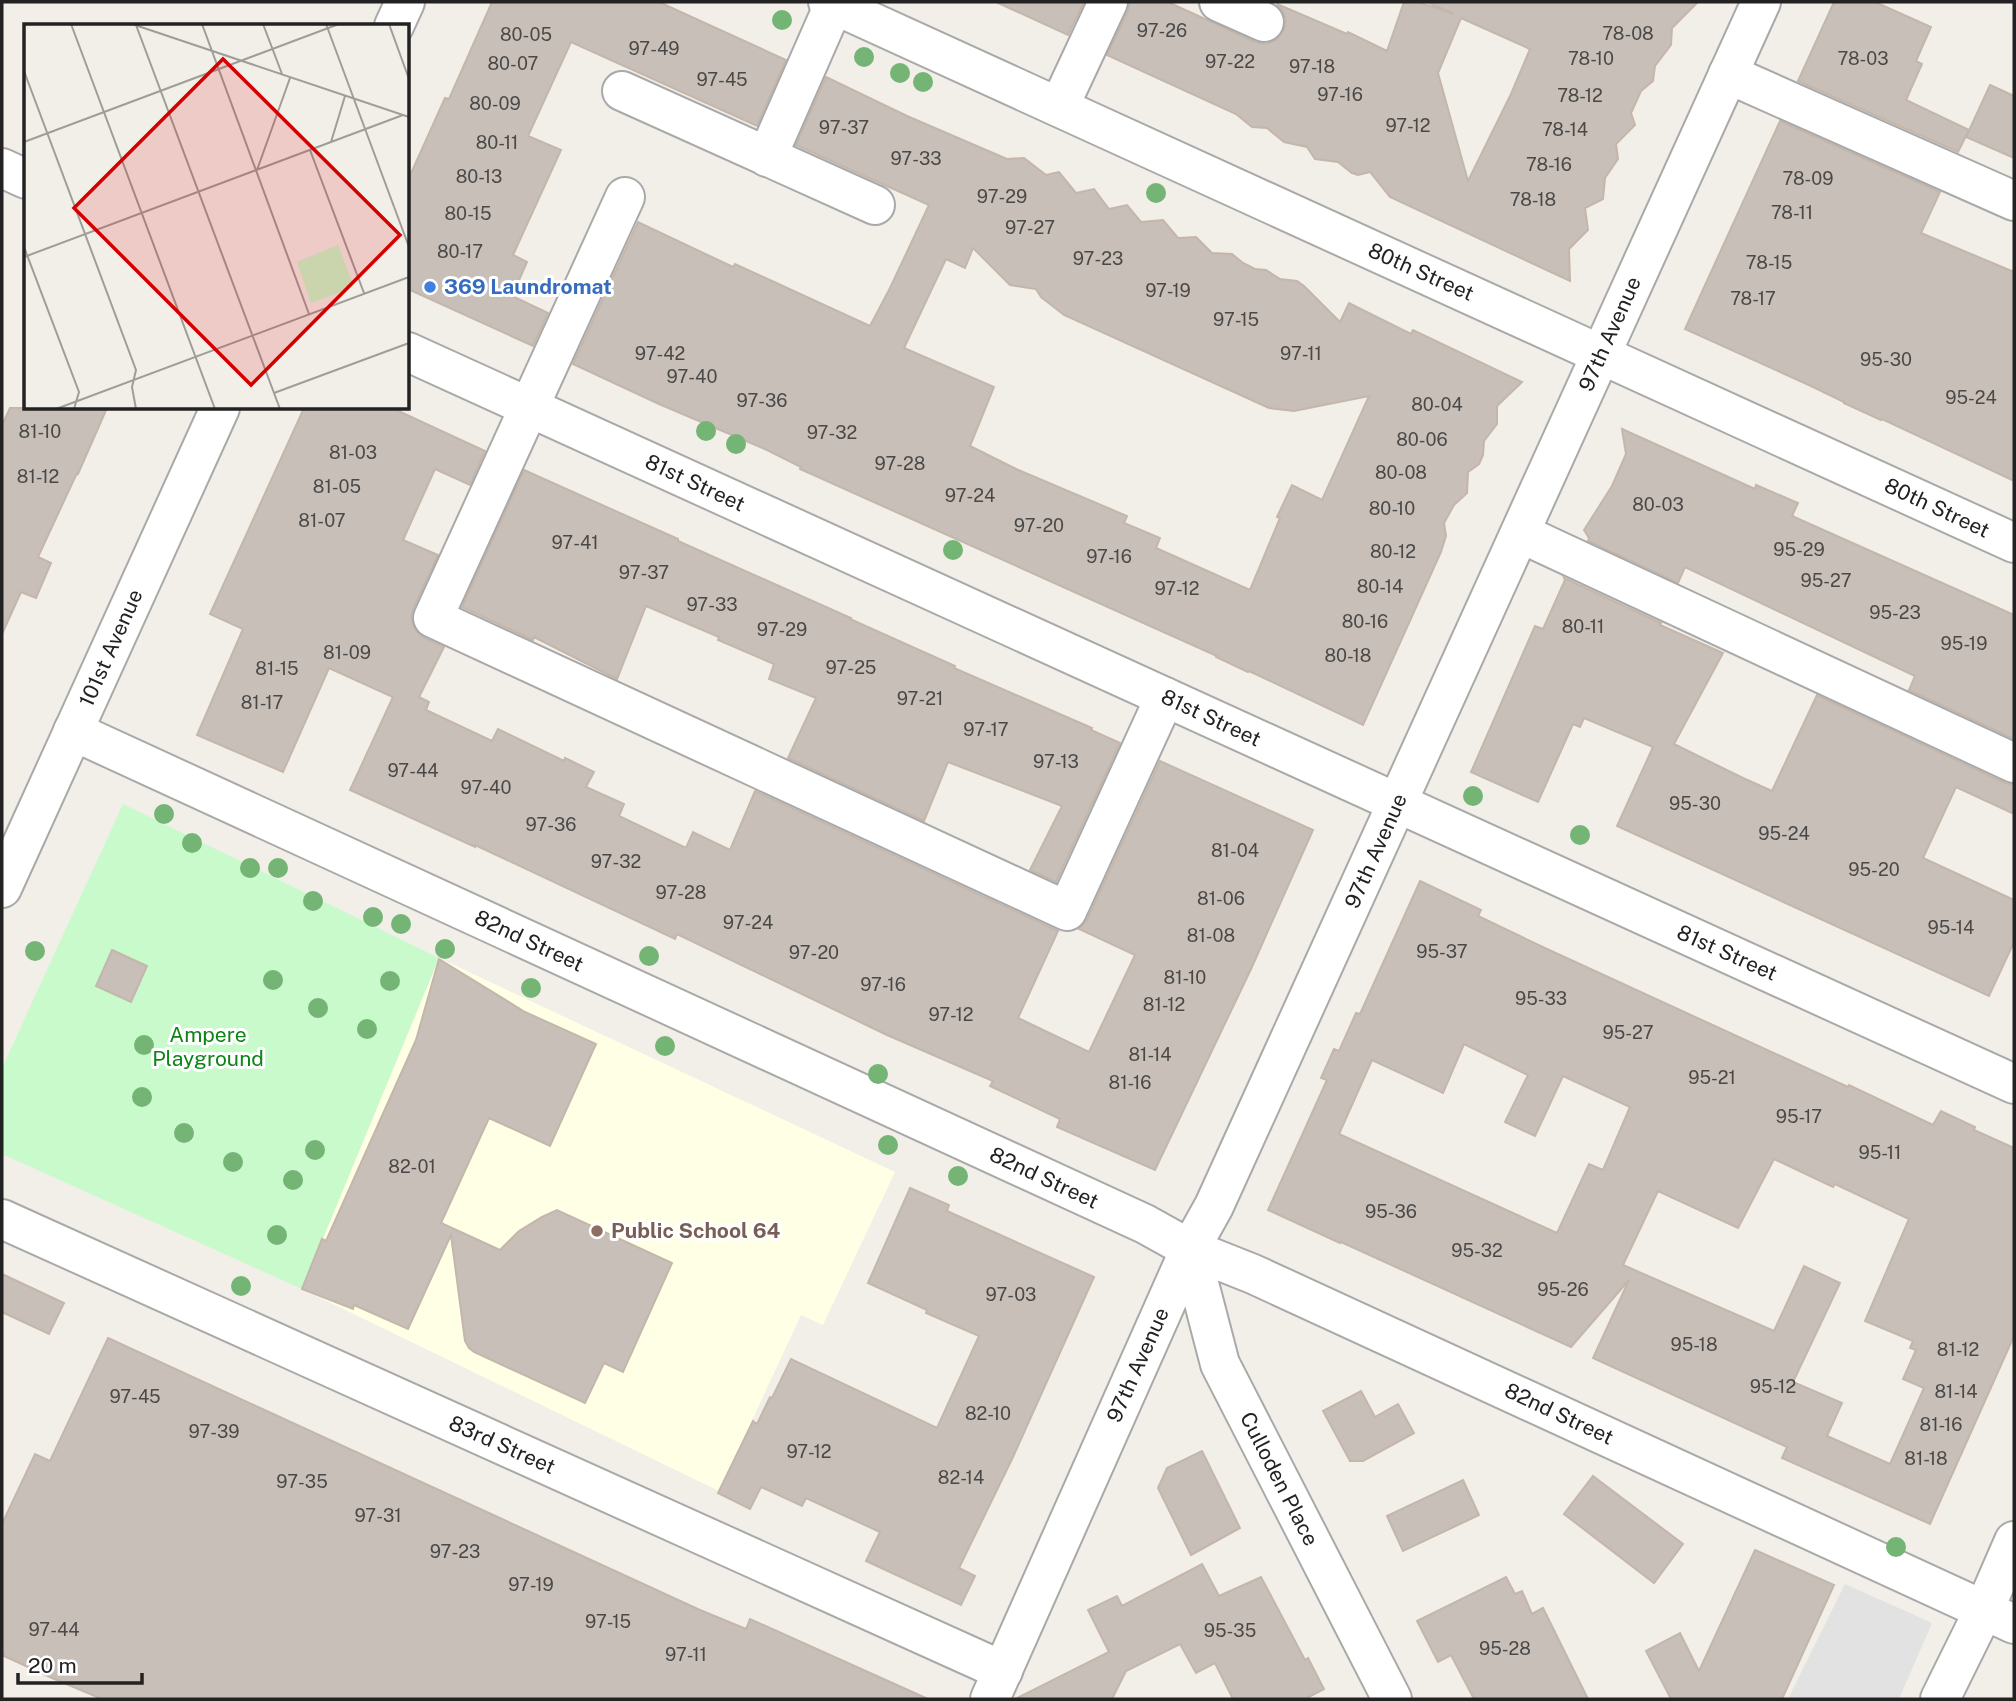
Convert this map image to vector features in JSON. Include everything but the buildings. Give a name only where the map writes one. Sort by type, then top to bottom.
[{"type":"street","points":[[395,24],[405,2]]},
{"type":"street","points":[[1059,107],[1108,2]]},
{"type":"street","points":[[1219,2],[1264,22]]},
{"type":"street","name":"97th Avenue","points":[[997,1685],[1190,1249],[1214,1206],[1761,2]]},
{"type":"street","points":[[767,156],[833,3]]},
{"type":"street","name":"80th Street","points":[[833,3],[2014,543]]},
{"type":"street","points":[[1728,74],[2014,201]]},
{"type":"street","points":[[622,91],[875,205]]},
{"type":"street","points":[[2,168],[24,178]]},
{"type":"street","points":[[625,197],[433,618],[1067,911],[1165,697]]},
{"type":"street","name":"81st Street","points":[[410,353],[2014,1084]]},
{"type":"street","name":"101st Avenue","points":[[2,888],[219,410]]},
{"type":"street","points":[[1520,533],[2014,763]]},
{"type":"street","name":"82nd Street","points":[[73,732],[1145,1224],[1190,1249],[1253,1274],[1999,1617]]},
{"type":"street","name":"83rd Street","points":[[2,1219],[997,1685]]},
{"type":"street","name":"Culloden Place","points":[[1190,1249],[1220,1364],[1392,1699]]},
{"type":"street","points":[[1940,1699],[1999,1617],[2014,1541]]},
{"type":"shaded area","name":"Public School 64","points":[[439,958],[895,1172],[823,1325],[801,1315],[719,1491],[302,1289]]},
{"type":"shaded area","points":[[1845,1584],[1932,1623],[1899,1699],[1788,1699]]},
{"type":"green space","name":"Ampere Playground","points":[[123,804],[439,958],[302,1289],[2,1154],[2,1068]]},
{"type":"place","name":"369 Laundromat","points":[[430,287]]},
{"type":"place","name":"Public School 64","points":[[597,1231]]}]
